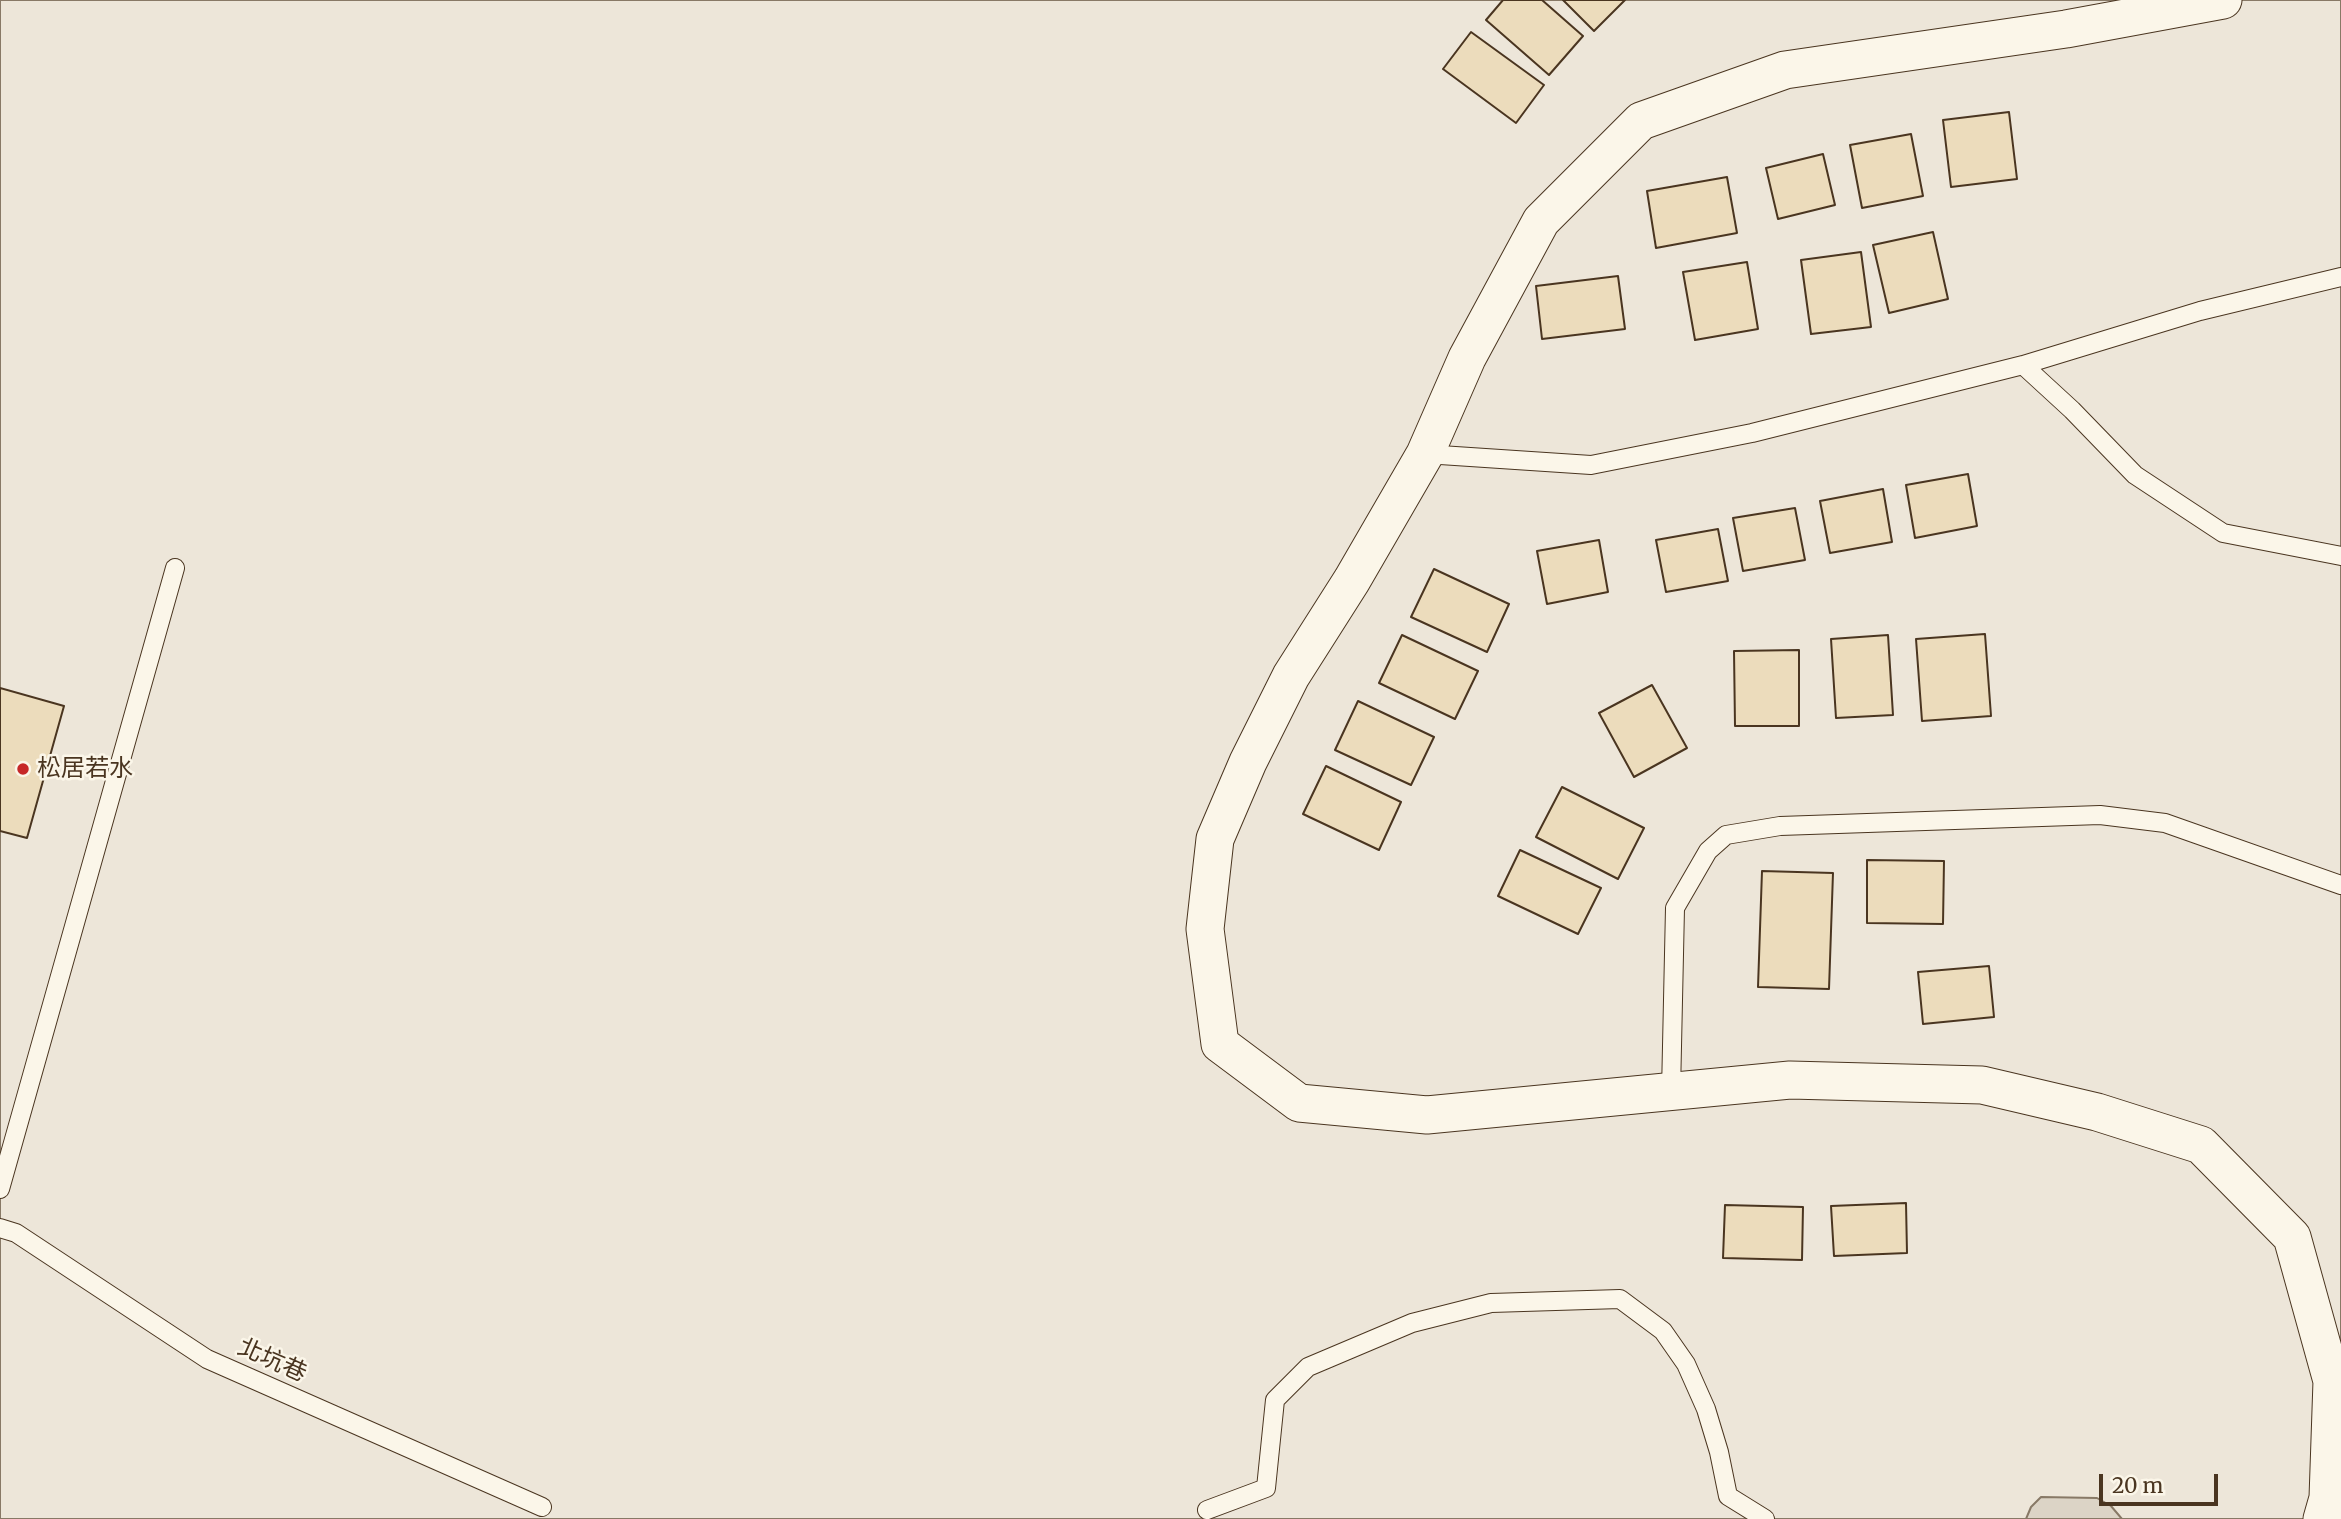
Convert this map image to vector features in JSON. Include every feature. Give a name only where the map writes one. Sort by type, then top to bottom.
[{"type":"street","points":[[2223,0],[2066,29],[1785,70],[1641,121],[1541,221],[1467,358],[1425,454],[1352,580],[1292,676],[1248,762],[1215,839],[1205,929],[1220,1044],[1299,1103],[1427,1115],[1790,1080],[1982,1085],[2097,1112],[2201,1145],[2292,1237],[2332,1381],[2328,1498],[2322,1519]]},
{"type":"lane","points":[[1425,454],[1591,465],[1752,433],[2023,365],[2200,311],[2341,277]]},
{"type":"lane","points":[[2023,365],[2135,474],[2223,533],[2341,556]]},
{"type":"lane","points":[[0,1189],[175,568]]},
{"type":"lane","points":[[1671,1092],[1675,908],[1708,851],[1727,835],[1780,826],[2100,815],[2165,823],[2341,885]]},
{"type":"lane","name":"北坑巷","points":[[0,1228],[16,1233],[207,1359],[542,1507]]},
{"type":"lane","points":[[1207,1510],[1266,1488],[1275,1400],[1308,1367],[1412,1323],[1491,1303],[1620,1298],[1663,1331],[1686,1364],[1706,1409],[1728,1496],[1765,1519]]},
{"type":"shaded area","points":[[0,0],[2341,0],[2341,1519],[0,1519]]},
{"type":"shaded area","points":[[2041,1497],[2097,1498],[2111,1506],[2122,1519],[2026,1519],[2031,1507]]},
{"type":"building","points":[[1503,0],[1542,0],[1583,36],[1549,75],[1486,20]]},
{"type":"building","points":[[1563,0],[1625,0],[1594,31]]},
{"type":"building","points":[[1471,32],[1544,85],[1516,123],[1443,69]]},
{"type":"building","points":[[2009,112],[2017,179],[1951,187],[1943,120]]},
{"type":"building","points":[[1911,134],[1923,196],[1862,208],[1850,145]]},
{"type":"building","points":[[1823,154],[1835,205],[1778,219],[1766,168]]},
{"type":"building","points":[[1727,177],[1737,233],[1656,248],[1647,191]]},
{"type":"building","points":[[1933,232],[1948,299],[1889,313],[1873,245]]},
{"type":"building","points":[[1861,252],[1871,327],[1811,334],[1801,260]]},
{"type":"building","points":[[1747,262],[1758,329],[1695,340],[1683,272]]},
{"type":"building","points":[[1618,276],[1625,329],[1542,339],[1536,286]]},
{"type":"building","points":[[1968,474],[1977,526],[1915,538],[1906,485]]},
{"type":"building","points":[[1883,489],[1892,542],[1830,553],[1820,501]]},
{"type":"building","points":[[1795,508],[1805,560],[1743,571],[1733,518]]},
{"type":"building","points":[[1718,529],[1728,581],[1666,592],[1656,540]]},
{"type":"building","points":[[1599,540],[1608,592],[1547,604],[1537,551]]},
{"type":"building","points":[[1434,569],[1509,604],[1487,652],[1411,617]]},
{"type":"building","points":[[1985,634],[1991,716],[1922,721],[1916,639]]},
{"type":"building","points":[[1402,635],[1478,671],[1455,719],[1379,683]]},
{"type":"building","points":[[1888,635],[1893,715],[1836,718],[1831,639]]},
{"type":"building","points":[[1799,650],[1799,726],[1735,726],[1734,651]]},
{"type":"building","points":[[1652,685],[1687,748],[1634,777],[1599,713]]},
{"type":"building","name":"松居若水","points":[[0,688],[64,706],[27,838],[0,831]]},
{"type":"building","points":[[1358,701],[1434,737],[1411,785],[1335,750]]},
{"type":"building","points":[[1326,766],[1401,802],[1379,850],[1303,814]]},
{"type":"building","points":[[1562,787],[1644,828],[1618,879],[1536,837]]},
{"type":"building","points":[[1520,850],[1601,888],[1578,934],[1498,896]]},
{"type":"building","points":[[1867,860],[1944,861],[1943,924],[1867,923]]},
{"type":"building","points":[[1762,871],[1833,873],[1829,989],[1758,987]]},
{"type":"building","points":[[1989,966],[1994,1017],[1923,1024],[1918,972]]},
{"type":"building","points":[[1906,1203],[1907,1253],[1834,1256],[1831,1206]]},
{"type":"building","points":[[1725,1205],[1803,1207],[1802,1260],[1723,1258]]},
{"type":"place","name":"松居若水","points":[[23,769]]}]
